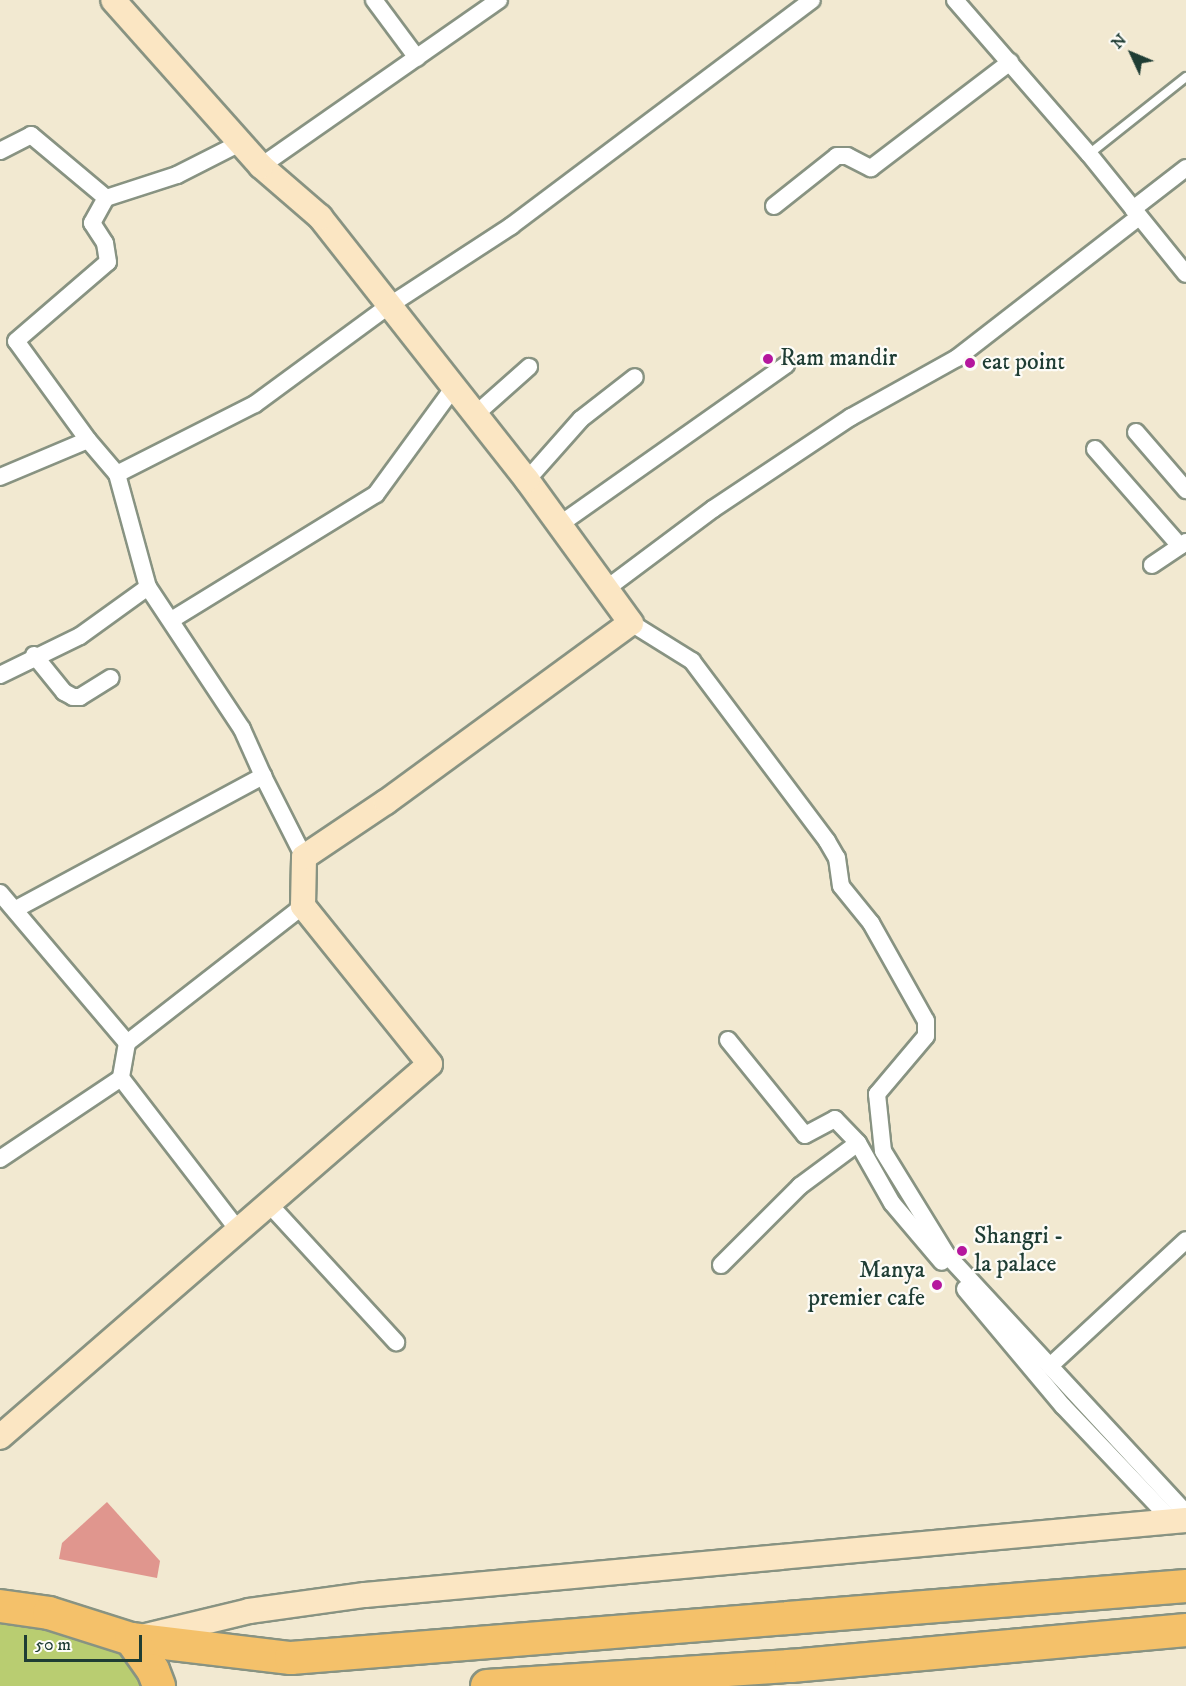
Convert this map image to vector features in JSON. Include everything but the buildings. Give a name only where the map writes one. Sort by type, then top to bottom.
[{"type":"highway","points":[[0,1606],[49,1613],[131,1639],[291,1658],[1186,1586]]},
{"type":"highway","points":[[487,1686],[791,1666],[1186,1630]]},
{"type":"highway","points":[[131,1639],[153,1670],[159,1686]]},
{"type":"street","points":[[113,0],[261,166],[320,217],[527,480],[631,623],[692,661],[837,858],[841,886],[871,923],[926,1021],[926,1035],[877,1094],[883,1151],[948,1255],[1050,1366],[1181,1518]]},
{"type":"street","points":[[374,0],[417,58]]},
{"type":"street","points":[[261,166],[499,0]]},
{"type":"street","points":[[117,474],[255,404],[390,305],[511,226],[812,0]]},
{"type":"street","points":[[955,0],[1089,154],[1186,274]]},
{"type":"street","points":[[774,206],[837,156],[847,156],[867,168],[875,166],[1010,62]]},
{"type":"street","points":[[0,152],[31,135],[106,198]]},
{"type":"street","points":[[0,1437],[430,1064],[303,906],[304,857],[242,729],[173,619],[148,587],[117,474],[88,440],[16,341],[108,261],[105,243],[92,223],[106,198],[177,175],[240,143]]},
{"type":"street","points":[[606,589],[713,509],[851,417],[957,358],[1136,213],[1186,168]]},
{"type":"street","points":[[560,525],[786,365]]},
{"type":"street","points":[[476,414],[529,367]]},
{"type":"street","points":[[527,480],[581,419],[635,377]]},
{"type":"street","points":[[173,619],[376,494],[454,387]]},
{"type":"street","points":[[1137,432],[1186,490]]},
{"type":"street","points":[[0,477],[88,440]]},
{"type":"street","points":[[1095,449],[1183,544],[1152,565]]},
{"type":"street","points":[[0,675],[34,655],[80,636],[148,587]]},
{"type":"street","points":[[304,857],[386,802],[631,623]]},
{"type":"street","points":[[34,655],[64,692],[73,697],[80,697],[110,678]]},
{"type":"street","points":[[127,1043],[7,905],[263,776]]},
{"type":"street","points":[[0,1159],[121,1078],[127,1043],[303,906]]},
{"type":"street","points":[[728,1040],[805,1135],[835,1119],[858,1143],[899,1212],[1063,1406],[1181,1518]]},
{"type":"street","points":[[121,1078],[238,1230]]},
{"type":"street","points":[[721,1265],[800,1186],[858,1143]]},
{"type":"street","points":[[269,1204],[396,1342]]},
{"type":"street","points":[[1050,1366],[1186,1240]]},
{"type":"street","points":[[131,1639],[249,1611],[365,1595],[1181,1518]]},
{"type":"lane","points":[[1089,154],[1186,77]]},
{"type":"green space","points":[[0,1616],[121,1647],[147,1686],[0,1686]]},
{"type":"place","name":"Ram mandir","points":[[768,359]]},
{"type":"place","name":"eat point","points":[[970,363]]},
{"type":"place","name":"Shangri - la palace","points":[[962,1251]]},
{"type":"place","name":"Manya premier cafe","points":[[937,1285]]}]
